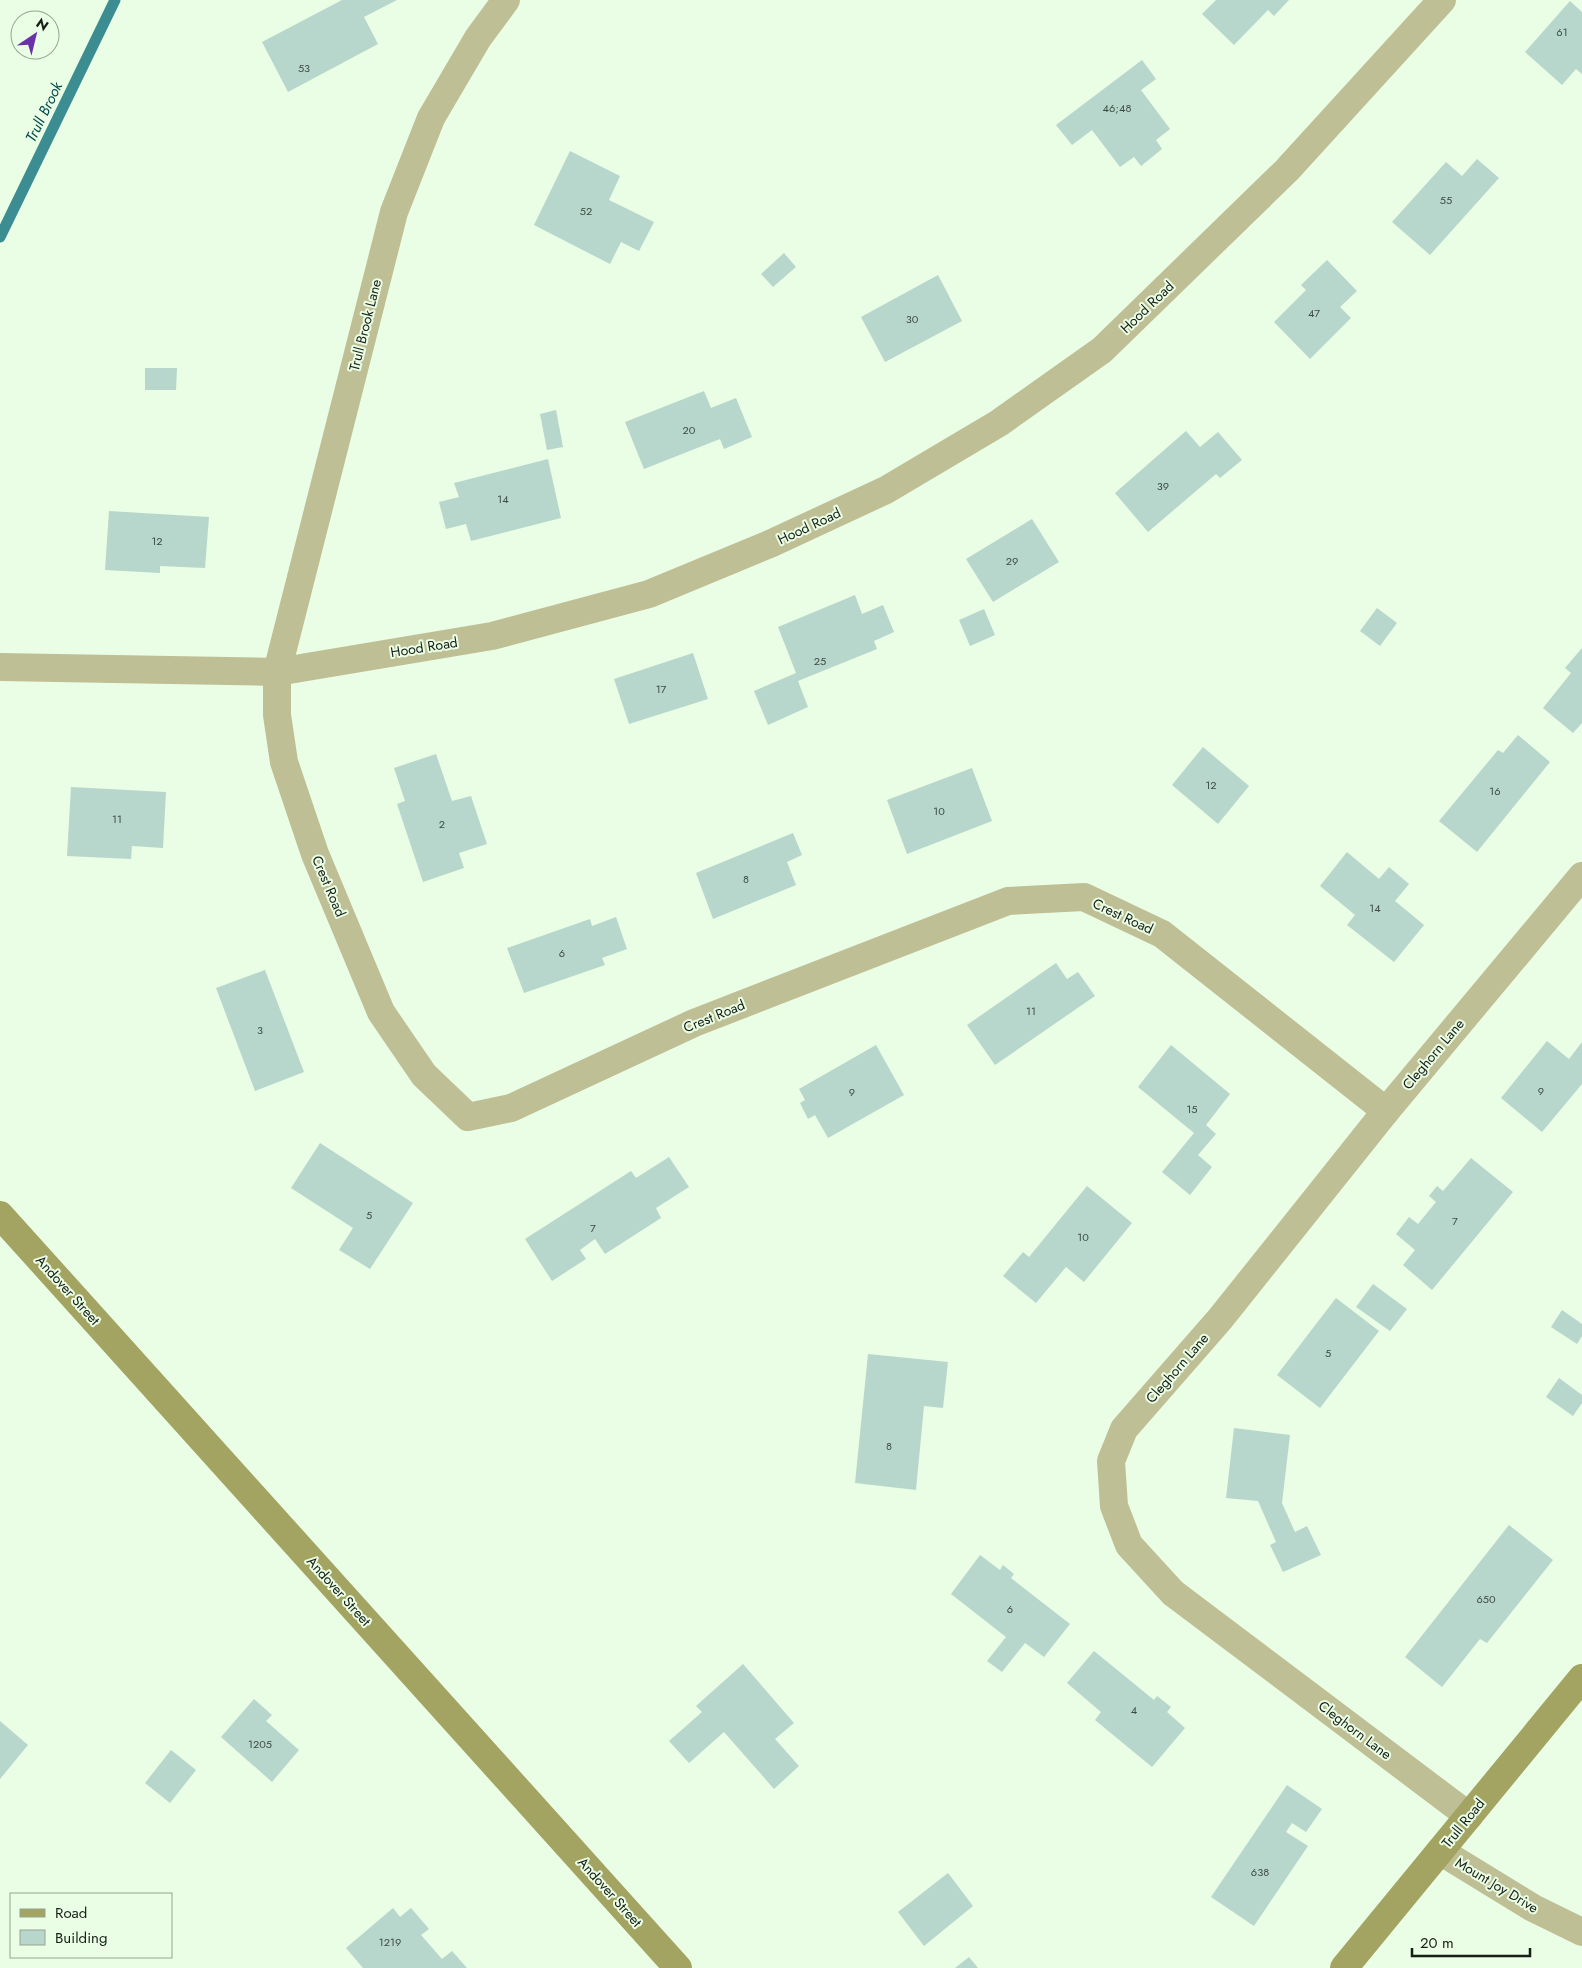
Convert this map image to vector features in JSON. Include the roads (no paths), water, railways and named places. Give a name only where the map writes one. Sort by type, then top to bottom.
[{"type":"main road","name":"Andover Street","points":[[0,1215],[678,1968]]},
{"type":"main road","name":"Trull Road","points":[[1344,1968],[1582,1678]]},
{"type":"street","name":"Trull Brook Lane","points":[[277,672],[394,212],[431,118],[478,38],[506,0]]},
{"type":"street","name":"Hood Road","points":[[0,667],[277,672],[492,636],[649,594],[772,543],[886,490],[999,423],[1102,350],[1287,170],[1442,0]]},
{"type":"street","name":"Crest Road","points":[[277,672],[278,715],[284,762],[315,854],[381,1012],[424,1075],[468,1116],[512,1108],[694,1024],[1008,901],[1084,897],[1162,934],[1386,1111]]},
{"type":"street","name":"Cleghorn Lane","points":[[1469,1816],[1173,1593],[1129,1545],[1114,1506],[1111,1461],[1124,1429],[1220,1319],[1386,1111],[1582,876]]},
{"type":"street","name":"Mount Joy Drive","points":[[1440,1850],[1533,1908],[1582,1932]]},
{"type":"waterway","name":"Trull Brook","points":[[0,237],[115,0]]}]
